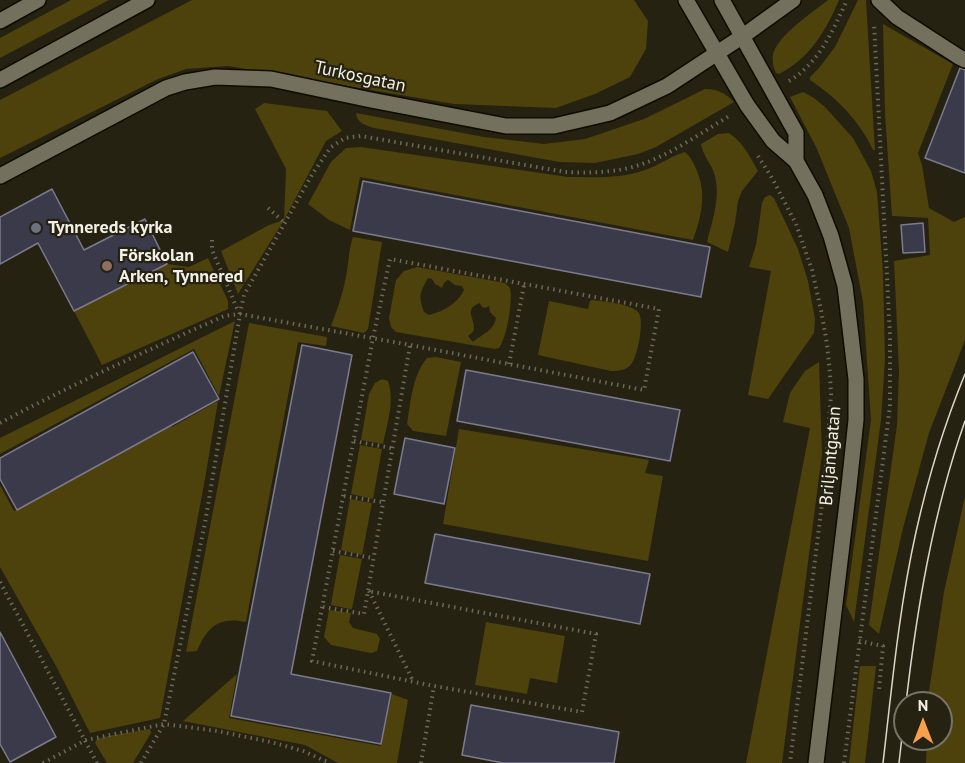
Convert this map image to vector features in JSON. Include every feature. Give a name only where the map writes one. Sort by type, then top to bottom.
[{"type":"street","points":[[0,21],[39,0]]},
{"type":"street","points":[[0,80],[147,0]]},
{"type":"street","name":"Briljantgatan","points":[[686,0],[747,105],[773,141],[796,161],[815,195],[831,236],[844,286],[852,334],[856,379],[856,420],[816,763]]},
{"type":"street","name":"Briljantgatan","points":[[722,0],[796,133],[796,161]]},
{"type":"street","points":[[717,54],[793,0]]},
{"type":"street","points":[[879,0],[897,17],[965,60]]},
{"type":"street","name":"Turkosgatan","points":[[0,176],[166,88],[186,82],[215,78],[271,79],[506,126],[554,126],[610,113],[667,87],[717,54]]},
{"type":"path","points":[[772,91],[807,69],[818,56],[847,0]]},
{"type":"path","points":[[844,763],[890,406],[890,335],[873,21]]},
{"type":"path","points":[[141,763],[164,724],[205,523],[244,295],[313,173],[331,147],[345,138],[370,137],[566,172],[596,173],[635,167],[670,152],[747,105]]},
{"type":"path","points":[[764,166],[796,224],[812,270],[823,321],[831,395],[825,479],[790,763]]},
{"type":"path","points":[[268,208],[285,223]]},
{"type":"path","points":[[212,240],[212,250],[240,314]]},
{"type":"path","points":[[0,423],[120,363],[224,316],[240,314],[373,338],[644,390],[659,309],[390,259],[373,338],[312,662],[582,712],[596,634],[368,591]]},
{"type":"path","points":[[509,364],[524,285]]},
{"type":"path","points":[[323,607],[364,614],[410,345]]},
{"type":"path","points":[[354,441],[391,448]]},
{"type":"path","points":[[344,495],[382,502]]},
{"type":"path","points":[[333,551],[373,558]]},
{"type":"path","points":[[0,582],[97,763]]},
{"type":"path","points":[[368,591],[413,682]]},
{"type":"path","points":[[860,641],[883,646],[879,690]]},
{"type":"path","points":[[421,763],[434,686]]},
{"type":"path","points":[[43,763],[86,740],[164,724],[218,731],[271,742],[303,751],[330,763]]},
{"type":"shaded area","points":[[71,0],[109,0],[0,58],[0,38]]},
{"type":"shaded area","points":[[192,0],[634,0],[648,21],[646,49],[630,77],[595,94],[556,108],[454,104],[228,66],[186,69],[158,79],[0,158],[0,100]]},
{"type":"shaded area","points":[[828,0],[839,0],[815,43],[790,68],[779,74],[776,73],[773,66],[773,54],[776,46],[797,24]]},
{"type":"shaded area","points":[[858,0],[866,0],[875,150],[846,110],[810,80],[810,77],[835,47]]},
{"type":"shaded area","points":[[883,24],[953,64],[918,153],[929,208],[954,222],[965,217],[965,340],[929,433],[903,528],[879,634],[869,625],[897,425],[899,371],[894,261],[930,255],[928,218],[892,216],[885,114]]},
{"type":"shaded area","points":[[705,89],[721,92],[734,102],[656,147],[638,154],[595,163],[559,162],[374,128],[360,121],[356,113],[484,137],[544,144],[585,139],[644,119]]},
{"type":"shaded area","points":[[803,92],[825,107],[853,138],[871,171],[877,192],[883,272],[885,359],[881,420],[854,622],[846,605],[871,420],[863,302],[849,228],[817,149],[790,97]]},
{"type":"shaded area","points":[[264,103],[327,111],[342,131],[326,141],[284,220],[286,169],[255,109]]},
{"type":"shaded area","points":[[729,133],[742,145],[758,171],[742,191],[738,201],[728,252],[707,242],[716,206],[717,188],[713,170],[701,144],[718,134]]},
{"type":"shaded area","points":[[361,147],[568,177],[607,177],[636,173],[685,152],[693,163],[700,180],[702,198],[700,215],[693,240],[360,177],[350,230],[329,220],[308,204],[331,162],[346,148]]},
{"type":"shaded area","points":[[770,195],[774,198],[798,249],[808,281],[815,319],[814,333],[768,399],[748,395],[771,271],[749,267],[756,245],[762,203],[765,197]]},
{"type":"shaded area","points":[[284,220],[238,294],[221,251],[269,225]]},
{"type":"shaded area","points":[[353,237],[382,242],[368,329],[364,333],[331,326],[344,285]]},
{"type":"shaded area","points":[[208,258],[228,301],[228,309],[102,365],[74,311],[167,264],[189,267]]},
{"type":"shaded area","points":[[417,267],[505,283],[510,288],[510,310],[505,336],[499,348],[396,332],[391,327],[389,318],[396,280],[404,271]],"holes":[[[428,278],[442,288],[448,280],[455,285],[462,286],[464,290],[449,306],[429,315],[424,312],[421,302],[422,291]],[[480,303],[482,307],[489,306],[490,312],[496,318],[490,329],[473,342],[468,336],[474,329],[471,311],[475,305]]]},
{"type":"shaded area","points":[[592,300],[623,305],[638,312],[641,322],[640,337],[630,365],[623,370],[611,371],[538,355],[549,301],[588,309]]},
{"type":"shaded area","points":[[235,321],[219,396],[194,349],[0,454],[0,438]]},
{"type":"shaded area","points":[[249,323],[327,337],[326,346],[298,342],[246,622],[228,621],[215,625],[205,636],[197,651],[186,652]]},
{"type":"shaded area","points":[[436,357],[461,362],[446,436],[413,431],[407,424],[418,373],[427,358]]},
{"type":"shaded area","points":[[819,362],[822,454],[782,763],[746,763],[810,428],[783,422],[790,393],[805,371]]},
{"type":"shaded area","points":[[382,379],[388,381],[391,396],[383,444],[361,440],[369,394],[375,383]]},
{"type":"shaded area","points":[[218,401],[160,718],[90,733],[56,666],[0,567],[0,485],[14,511]]},
{"type":"shaded area","points":[[459,429],[649,460],[645,473],[663,476],[648,561],[443,524]]},
{"type":"shaded area","points":[[360,445],[382,449],[373,499],[351,494]]},
{"type":"shaded area","points":[[965,496],[965,763],[926,763],[926,751],[953,751],[953,691],[929,691],[944,592]]},
{"type":"shaded area","points":[[350,499],[372,503],[362,555],[341,550]]},
{"type":"shaded area","points":[[340,555],[362,559],[352,609],[331,605]]},
{"type":"shaded area","points":[[329,610],[351,613],[349,622],[353,628],[377,634],[380,639],[377,651],[371,653],[331,645],[324,637]]},
{"type":"shaded area","points":[[486,622],[565,636],[557,683],[530,678],[527,694],[475,685]]},
{"type":"shaded area","points":[[860,666],[876,666],[865,763],[849,763]]},
{"type":"shaded area","points":[[237,674],[229,718],[381,746],[392,694],[408,700],[397,763],[338,763],[305,745],[183,721]]},
{"type":"shaded area","points":[[150,729],[151,733],[133,763],[107,763],[95,743],[97,739],[108,736]]},
{"type":"building","points":[[960,68],[965,70],[965,173],[925,158]]},
{"type":"building","points":[[363,181],[710,247],[701,297],[353,231]]},
{"type":"building","points":[[52,189],[84,250],[145,219],[167,264],[74,311],[38,243],[0,264],[0,217]]},
{"type":"building","points":[[923,223],[925,252],[903,253],[901,225]]},
{"type":"building","points":[[302,345],[352,355],[291,674],[391,693],[381,744],[231,716]]},
{"type":"building","points":[[193,352],[219,399],[17,510],[0,479],[0,458]]},
{"type":"building","points":[[466,370],[680,410],[670,461],[457,421]]},
{"type":"building","points":[[405,438],[455,448],[444,504],[394,494]]},
{"type":"building","points":[[435,534],[650,574],[640,624],[425,583]]},
{"type":"building","points":[[0,632],[56,737],[10,762],[0,744]]},
{"type":"building","points":[[471,705],[619,732],[614,763],[503,763],[462,755]]},
{"type":"tram line","points":[[883,763],[900,618],[916,532],[937,452],[965,374]]},
{"type":"tram line","points":[[908,691],[915,632],[935,525],[965,421]]},
{"type":"tram line","points":[[899,763],[900,751]]},
{"type":"place","name":"Tynnereds kyrka","points":[[36,228]]},
{"type":"place","name":"Förskolan Arken, Tynnered","points":[[107,266]]}]
